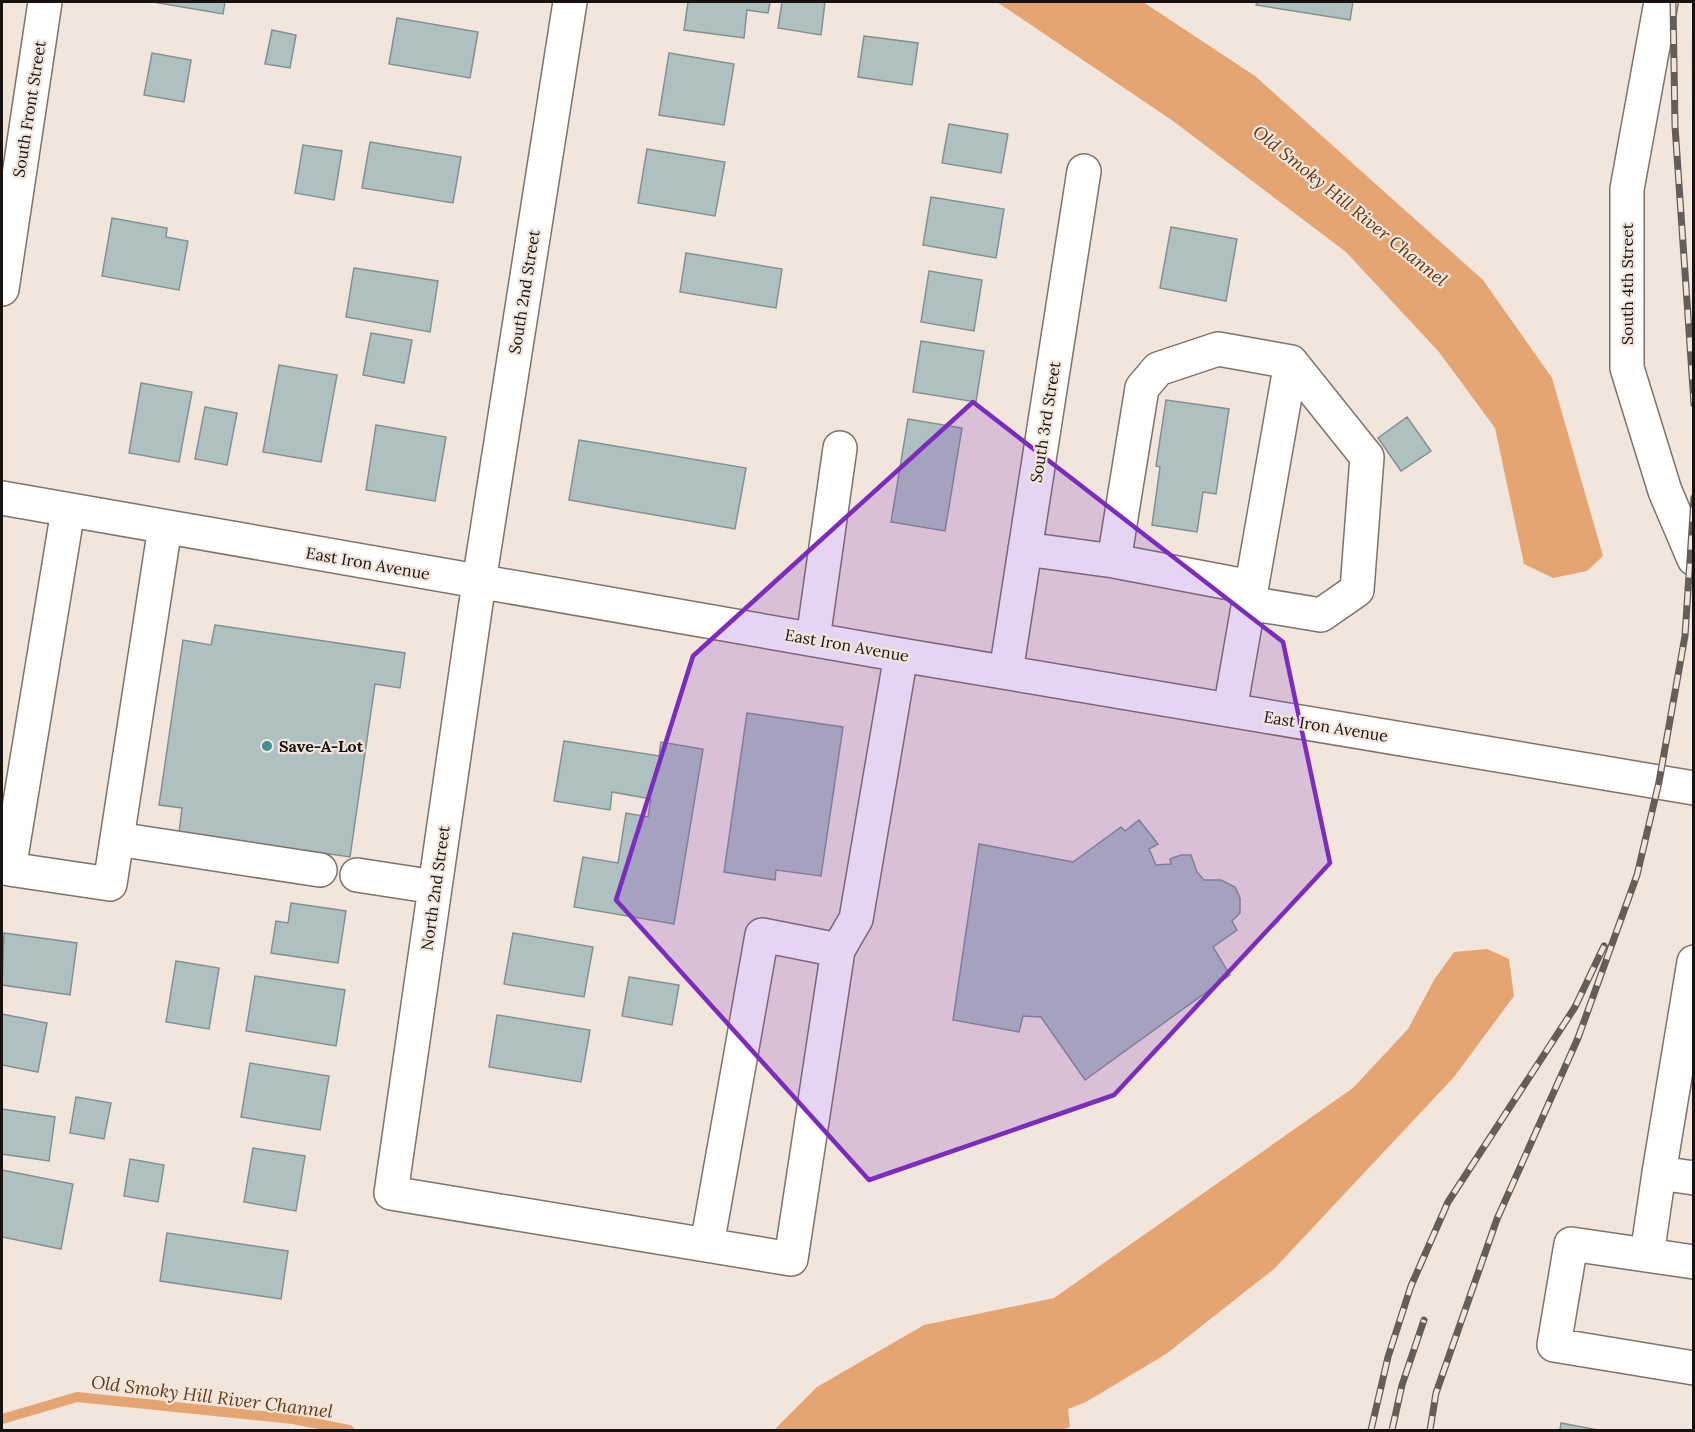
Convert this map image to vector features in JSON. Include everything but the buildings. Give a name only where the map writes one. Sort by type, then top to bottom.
[{"type":"street","name":"South Front Street","points":[[2,289],[15,112],[45,2]]},
{"type":"street","name":"South 2nd Street","points":[[479,582],[570,2]]},
{"type":"street","name":"South 4th Street","points":[[1661,2],[1627,189],[1627,368],[1665,491],[1694,559]]},
{"type":"street","name":"South 3rd Street","points":[[1006,672],[1084,171]]},
{"type":"street","points":[[1025,549],[1114,561],[1321,615],[1357,590],[1367,457],[1291,362],[1218,349],[1158,369],[1142,388],[1114,561]]},
{"type":"street","points":[[1230,710],[1291,362]]},
{"type":"street","points":[[813,639],[840,448]]},
{"type":"street","name":"East Iron Avenue","points":[[2,498],[901,655],[1694,788]]},
{"type":"street","points":[[68,510],[5,869],[110,884],[165,527]]},
{"type":"street","name":"North 2nd Street","points":[[479,582],[391,1193],[707,1245]]},
{"type":"street","points":[[838,950],[762,935],[707,1245],[791,1259],[838,950],[856,919],[901,655]]},
{"type":"street","points":[[117,839],[320,870]]},
{"type":"street","points":[[357,875],[435,886]]},
{"type":"street","points":[[1647,1255],[1694,962]]},
{"type":"street","points":[[1659,1173],[1694,1178]]},
{"type":"street","points":[[1694,1262],[1571,1244],[1554,1345],[1694,1368]]},
{"type":"highlighted area","points":[[973,402],[1283,642],[1330,863],[1114,1095],[869,1180],[616,900],[693,656]]},
{"type":"shaded area","points":[[1693,18],[1693,217],[1691,45]]},
{"type":"water","points":[[997,2],[1143,2],[1255,76],[1483,280],[1552,378],[1603,556],[1587,571],[1553,578],[1524,564],[1495,428],[1439,352],[1346,252],[1173,121]]},
{"type":"water","points":[[1487,949],[1509,959],[1514,996],[1454,1077],[1274,1269],[1166,1354],[1086,1402],[1068,1409],[1070,1427],[1062,1430],[774,1430],[817,1387],[924,1325],[1054,1298],[1353,1088],[1408,1029],[1434,980],[1454,952]]},
{"type":"waterway","name":"Old Smoky Hill River Channel","points":[[2,1419],[77,1397],[293,1419],[349,1430]]},
{"type":"railway","points":[[1673,2],[1675,126],[1694,404]]},
{"type":"railway","points":[[1430,1430],[1436,1393],[1497,1219],[1578,1038],[1637,875],[1659,782],[1685,636],[1694,498]]},
{"type":"railway","points":[[1371,1430],[1388,1357],[1411,1286],[1448,1202],[1575,1007],[1604,946]]},
{"type":"railway","points":[[1392,1430],[1402,1385],[1424,1320]]},
{"type":"place","name":"Save-A-Lot","points":[[267,746]]}]
